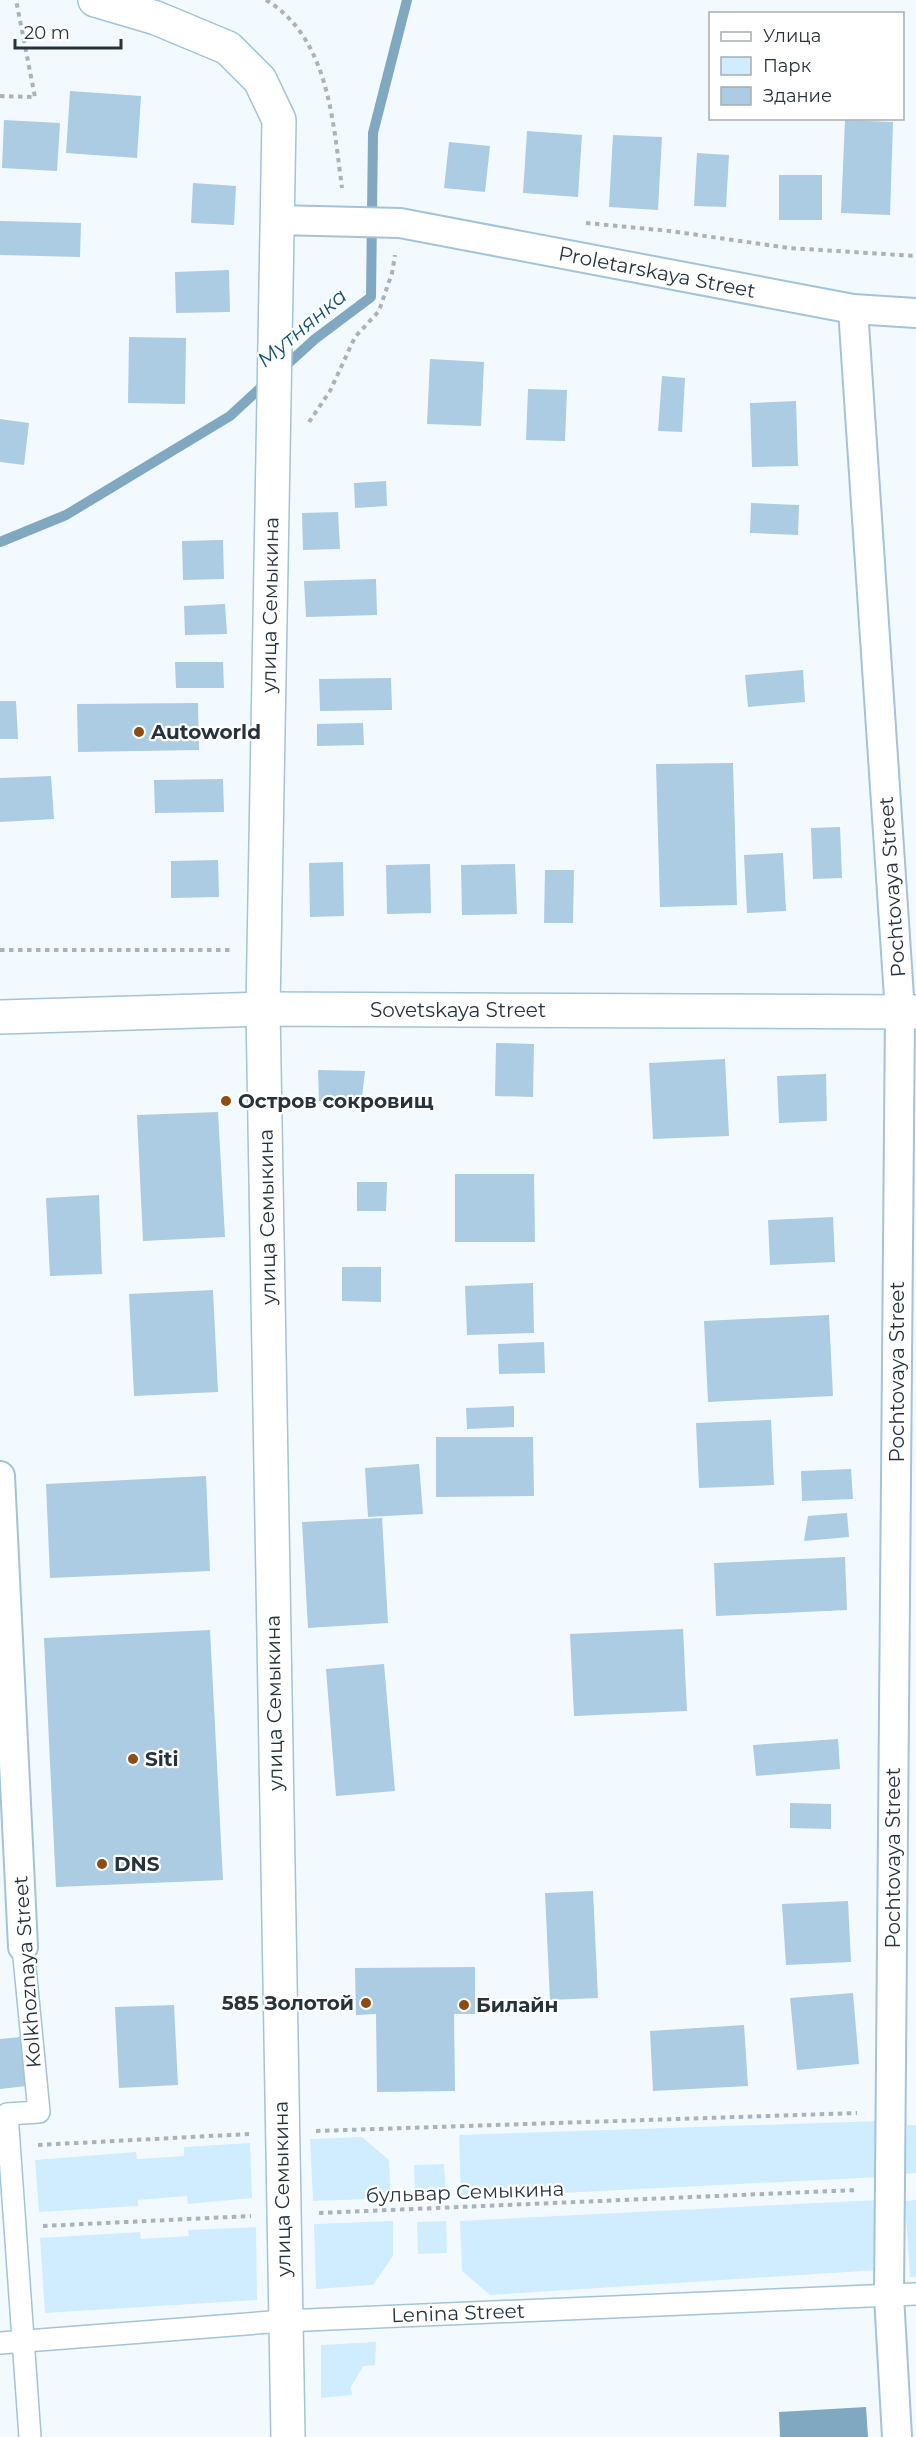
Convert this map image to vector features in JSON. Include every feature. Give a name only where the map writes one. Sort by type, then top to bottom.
[{"type":"main road","name":"улица Семыкина","points":[[95,0],[156,18],[228,48],[260,80],[279,120],[263,1010],[282,2214],[288,2437]]},
{"type":"main road","name":"Sovetskaya Street","points":[[0,1017],[263,1010],[908,1012]]},
{"type":"street","name":"Proletarskaya Street","points":[[277,220],[396,224],[853,309],[916,313]]},
{"type":"street","name":"Pochtovaya Street","points":[[853,309],[908,1012],[890,2188],[903,2295],[897,2437]]},
{"type":"street","name":"Kolkhoznaya Street","points":[[0,1476],[23,1947],[39,2112],[7,2114],[25,2340],[30,2437]]},
{"type":"street","name":"Lenina Street","points":[[0,2343],[284,2320],[903,2295]]},
{"type":"path","points":[[0,96],[35,97],[16,0]]},
{"type":"path","points":[[266,0],[282,10],[312,47],[331,106],[343,190]]},
{"type":"path","points":[[577,222],[670,231],[789,248],[916,256]]},
{"type":"path","points":[[355,337],[379,310],[392,273],[396,224]]},
{"type":"path","points":[[0,950],[264,950]]},
{"type":"path","points":[[10,2146],[281,2132],[891,2111]]},
{"type":"path","name":"бульвар Семыкина","points":[[15,2227],[890,2188]]},
{"type":"green space","points":[[879,2121],[880,2177],[461,2198],[459,2135]]},
{"type":"green space","points":[[907,2125],[916,2125],[916,2173],[905,2174]]},
{"type":"green space","points":[[362,2137],[389,2160],[391,2198],[313,2201],[310,2139]]},
{"type":"green space","points":[[250,2143],[252,2198],[188,2204],[187,2196],[138,2200],[138,2206],[39,2212],[35,2160],[136,2152],[137,2159],[184,2156],[184,2147]]},
{"type":"green space","points":[[444,2164],[446,2194],[415,2195],[414,2165]]},
{"type":"green space","points":[[879,2200],[878,2270],[490,2295],[462,2271],[460,2221]]},
{"type":"green space","points":[[916,2200],[916,2277],[910,2277],[905,2201]]},
{"type":"green space","points":[[393,2221],[393,2256],[373,2285],[316,2289],[314,2224]]},
{"type":"green space","points":[[446,2221],[447,2253],[418,2254],[417,2222]]},
{"type":"green space","points":[[256,2227],[257,2300],[45,2313],[40,2238],[140,2232],[141,2239],[189,2236],[188,2230]]},
{"type":"green space","points":[[376,2342],[375,2365],[363,2366],[351,2387],[352,2395],[321,2398],[321,2345]]},
{"type":"shaded area","points":[[866,2407],[868,2437],[780,2437],[779,2412]]},
{"type":"building","points":[[70,91],[141,96],[137,158],[66,153]]},
{"type":"building","points":[[4,120],[60,123],[57,171],[2,168]]},
{"type":"building","points":[[845,120],[893,122],[890,215],[841,213]]},
{"type":"building","points":[[527,131],[582,135],[578,197],[523,193]]},
{"type":"building","points":[[613,135],[662,137],[658,210],[609,207]]},
{"type":"building","points":[[449,142],[490,146],[485,192],[444,188]]},
{"type":"building","points":[[697,153],[729,155],[726,207],[694,206]]},
{"type":"building","points":[[779,175],[822,175],[822,220],[779,220]]},
{"type":"building","points":[[193,183],[236,186],[234,225],[191,223]]},
{"type":"building","points":[[0,221],[81,223],[80,257],[0,255]]},
{"type":"building","points":[[229,270],[230,312],[176,313],[175,272]]},
{"type":"building","points":[[129,337],[186,338],[185,404],[128,403]]},
{"type":"building","points":[[430,359],[484,362],[481,426],[427,424]]},
{"type":"building","points":[[662,376],[685,378],[682,432],[658,431]]},
{"type":"building","points":[[528,389],[567,390],[565,441],[526,440]]},
{"type":"building","points":[[796,401],[798,466],[752,467],[750,403]]},
{"type":"building","points":[[0,419],[29,423],[24,465],[0,462]]},
{"type":"building","points":[[386,481],[387,506],[355,508],[354,483]]},
{"type":"building","points":[[751,503],[799,505],[798,535],[750,533]]},
{"type":"building","points":[[338,512],[340,549],[303,550],[302,513]]},
{"type":"building","points":[[223,540],[224,579],[183,580],[182,541]]},
{"type":"building","points":[[376,579],[377,615],[306,617],[304,581]]},
{"type":"building","points":[[225,604],[227,634],[185,635],[184,606]]},
{"type":"building","points":[[175,662],[223,662],[224,688],[176,688]]},
{"type":"building","points":[[803,670],[805,702],[748,707],[745,675]]},
{"type":"building","points":[[391,678],[392,710],[320,711],[319,679]]},
{"type":"building","points":[[0,701],[16,701],[18,739],[0,739]]},
{"type":"building","points":[[198,703],[199,750],[78,752],[77,704]]},
{"type":"building","points":[[363,723],[364,745],[317,746],[317,724]]},
{"type":"building","points":[[733,763],[737,905],[660,907],[656,764]]},
{"type":"building","points":[[51,776],[54,819],[0,822],[0,778]]},
{"type":"building","points":[[223,779],[224,812],[155,813],[154,780]]},
{"type":"building","points":[[840,827],[842,878],[813,879],[811,828]]},
{"type":"building","points":[[783,853],[786,911],[747,913],[744,855]]},
{"type":"building","points":[[218,860],[219,897],[171,898],[171,861]]},
{"type":"building","points":[[343,862],[344,916],[310,917],[309,863]]},
{"type":"building","points":[[430,864],[431,913],[387,914],[386,865]]},
{"type":"building","points":[[515,864],[517,914],[462,915],[461,865]]},
{"type":"building","points":[[545,870],[574,870],[573,923],[544,923]]},
{"type":"building","points":[[496,1043],[534,1044],[533,1097],[495,1096]]},
{"type":"building","points":[[725,1059],[729,1136],[653,1139],[649,1063]]},
{"type":"building","points":[[318,1070],[365,1071],[361,1106],[319,1101]]},
{"type":"building","points":[[826,1074],[827,1121],[779,1123],[777,1076]]},
{"type":"building","points":[[218,1112],[225,1237],[143,1241],[137,1115]]},
{"type":"building","points":[[455,1174],[534,1174],[535,1242],[455,1242]]},
{"type":"building","points":[[357,1182],[387,1182],[386,1211],[357,1211]]},
{"type":"building","points":[[99,1195],[102,1274],[50,1276],[46,1198]]},
{"type":"building","points":[[833,1217],[835,1262],[770,1265],[768,1220]]},
{"type":"building","points":[[342,1267],[381,1267],[381,1302],[342,1301]]},
{"type":"building","points":[[533,1283],[534,1333],[467,1335],[465,1286]]},
{"type":"building","points":[[213,1290],[218,1392],[134,1396],[129,1294]]},
{"type":"building","points":[[829,1315],[833,1396],[708,1402],[704,1321]]},
{"type":"building","points":[[544,1342],[545,1373],[499,1374],[498,1344]]},
{"type":"building","points":[[514,1406],[514,1427],[467,1429],[466,1408]]},
{"type":"building","points":[[771,1420],[774,1485],[699,1488],[696,1423]]},
{"type":"building","points":[[436,1437],[533,1437],[534,1496],[436,1497]]},
{"type":"building","points":[[419,1464],[423,1514],[368,1517],[365,1468]]},
{"type":"building","points":[[851,1469],[853,1499],[802,1501],[801,1471]]},
{"type":"building","points":[[206,1476],[210,1571],[50,1578],[46,1484]]},
{"type":"building","points":[[847,1513],[849,1537],[804,1541],[808,1516]]},
{"type":"building","points":[[382,1518],[388,1623],[308,1628],[302,1522]]},
{"type":"building","points":[[845,1557],[847,1610],[716,1616],[714,1563]]},
{"type":"building","points":[[683,1629],[687,1711],[574,1716],[570,1634]]},
{"type":"building","name":"Siti","points":[[210,1630],[223,1880],[56,1887],[44,1638]]},
{"type":"building","points":[[384,1664],[395,1791],[336,1796],[326,1669]]},
{"type":"building","points":[[838,1739],[840,1769],[756,1776],[753,1745]]},
{"type":"building","points":[[790,1803],[831,1804],[831,1829],[790,1828]]},
{"type":"building","points":[[593,1891],[598,1998],[550,2000],[545,1893]]},
{"type":"building","points":[[848,1901],[851,1962],[786,1965],[782,1904]]},
{"type":"building","points":[[475,1967],[475,2014],[454,2014],[455,2091],[377,2092],[376,2014],[356,2015],[355,1968]]},
{"type":"building","points":[[853,1993],[859,2064],[797,2070],[790,1998]]},
{"type":"building","points":[[174,2005],[178,2085],[119,2088],[115,2007]]},
{"type":"building","points":[[744,2025],[748,2086],[653,2091],[650,2031]]},
{"type":"building","points":[[21,2037],[27,2086],[0,2089],[0,2039]]},
{"type":"waterway","name":"Мутнянка","points":[[282,369],[315,339],[371,297],[373,133],[407,0]]},
{"type":"waterway","name":"Мутнянка","points":[[0,542],[66,515],[230,416],[268,381]]},
{"type":"place","name":"Autoworld","points":[[139,732]]},
{"type":"place","name":"Остров сокровищ","points":[[226,1101]]},
{"type":"place","name":"Siti","points":[[133,1759]]},
{"type":"place","name":"DNS","points":[[102,1864]]},
{"type":"place","name":"585 Золотой","points":[[366,2003]]},
{"type":"place","name":"Билайн","points":[[464,2005]]}]
